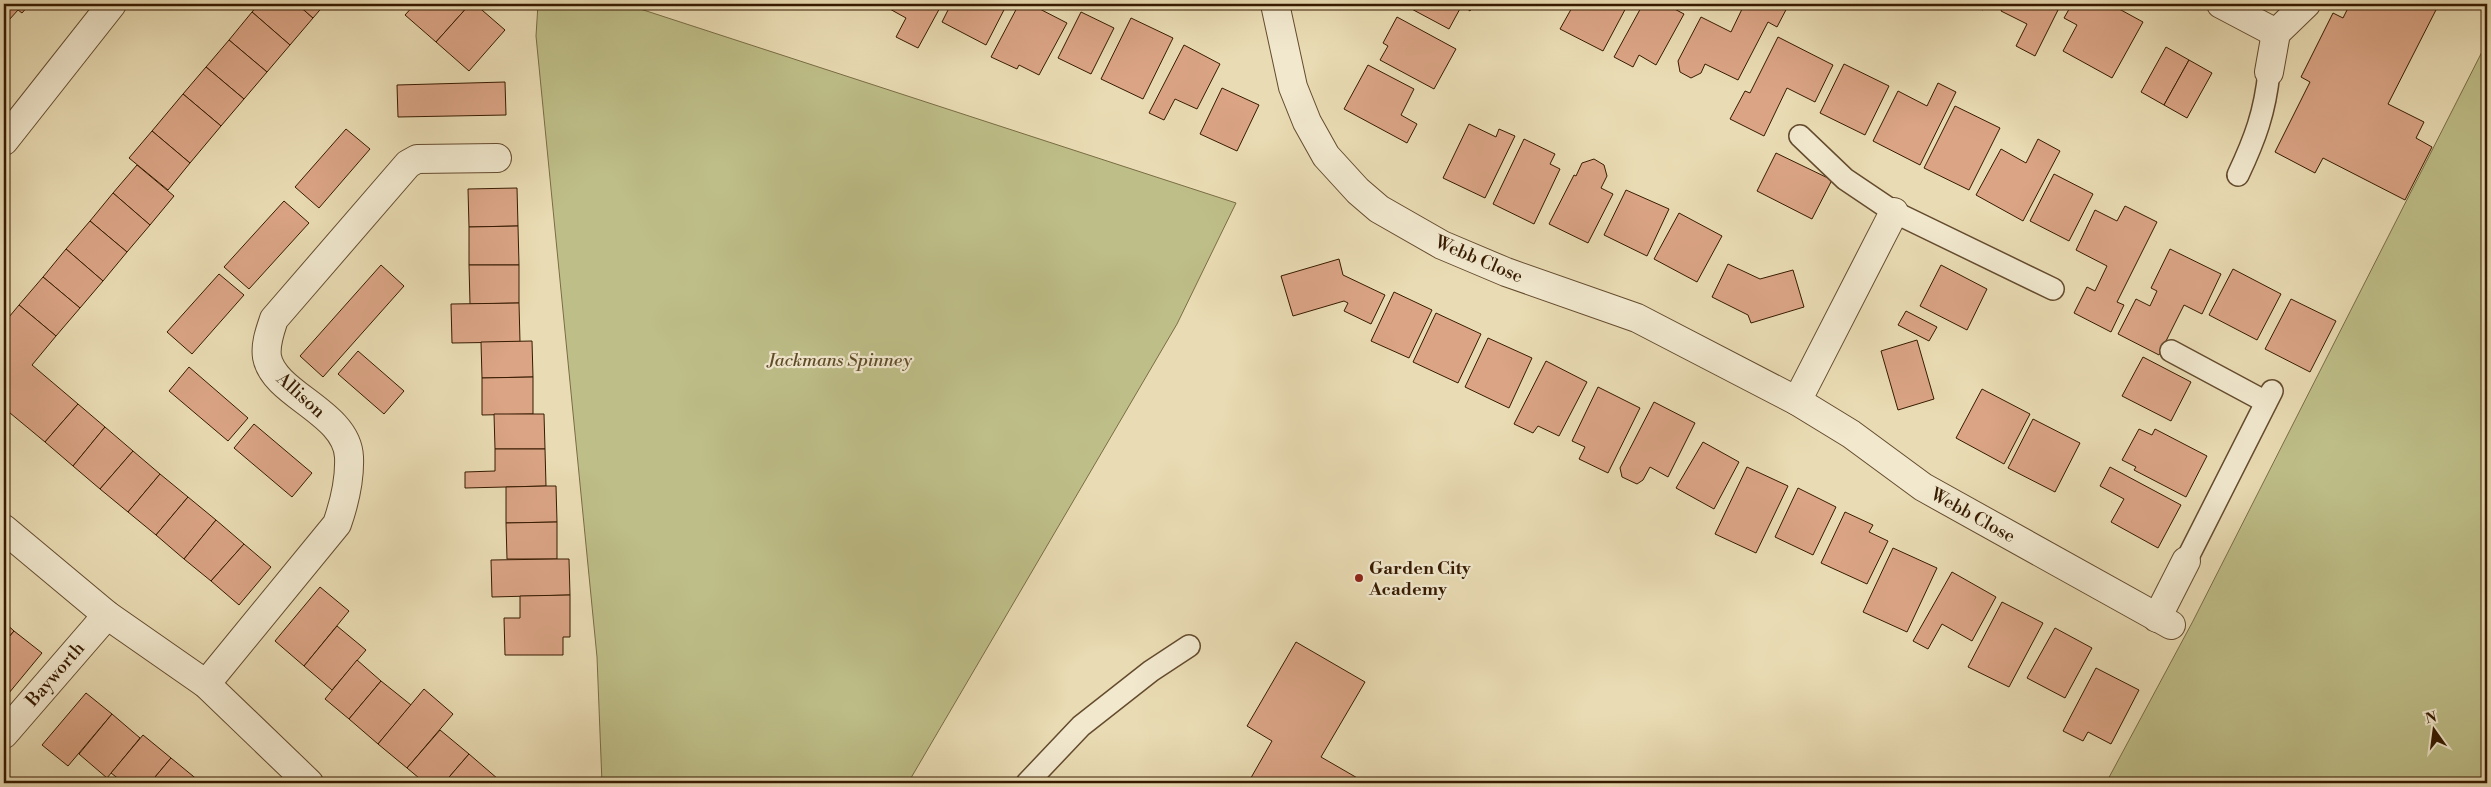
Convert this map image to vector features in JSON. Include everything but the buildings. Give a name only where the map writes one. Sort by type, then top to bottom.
[{"type":"street","points":[[4,141],[112,4]]},
{"type":"street","name":"Webb Close","points":[[1274,4],[1293,87],[1307,122],[1326,156],[1358,191],[1379,209],[1442,245],[1506,272],[1637,318],[1797,401],[1852,434],[1923,487],[2164,621],[2186,561]]},
{"type":"street","points":[[2221,4],[2276,34]]},
{"type":"street","points":[[2269,72],[2276,34],[2306,4]]},
{"type":"street","name":"Allison","points":[[206,684],[337,524],[345,499],[350,456],[343,439],[334,425],[279,378],[272,369],[267,356],[268,340],[274,320],[408,164],[417,159],[497,158]]},
{"type":"street","points":[[1797,401],[1894,212]]},
{"type":"street","points":[[4,530],[107,615],[206,684],[309,783]]},
{"type":"street","name":"Bayworth","points":[[4,734],[107,615]]},
{"type":"lane","points":[[2238,176],[2258,131],[2266,102],[2269,72]]},
{"type":"lane","points":[[1800,136],[1845,179],[1894,212],[2053,289]]},
{"type":"lane","points":[[2171,351],[2269,396],[2186,561]]},
{"type":"lane","points":[[1027,783],[1081,726],[1151,671],[1189,646]]},
{"type":"green space","name":"Jackmans Spinney","points":[[538,4],[625,4],[1236,203],[1177,324],[908,783],[602,783],[597,657],[536,36]]},
{"type":"green space","points":[[2487,42],[2487,783],[2106,783],[2193,621]]},
{"type":"place","name":"Garden City Academy","points":[[1359,578]]}]
